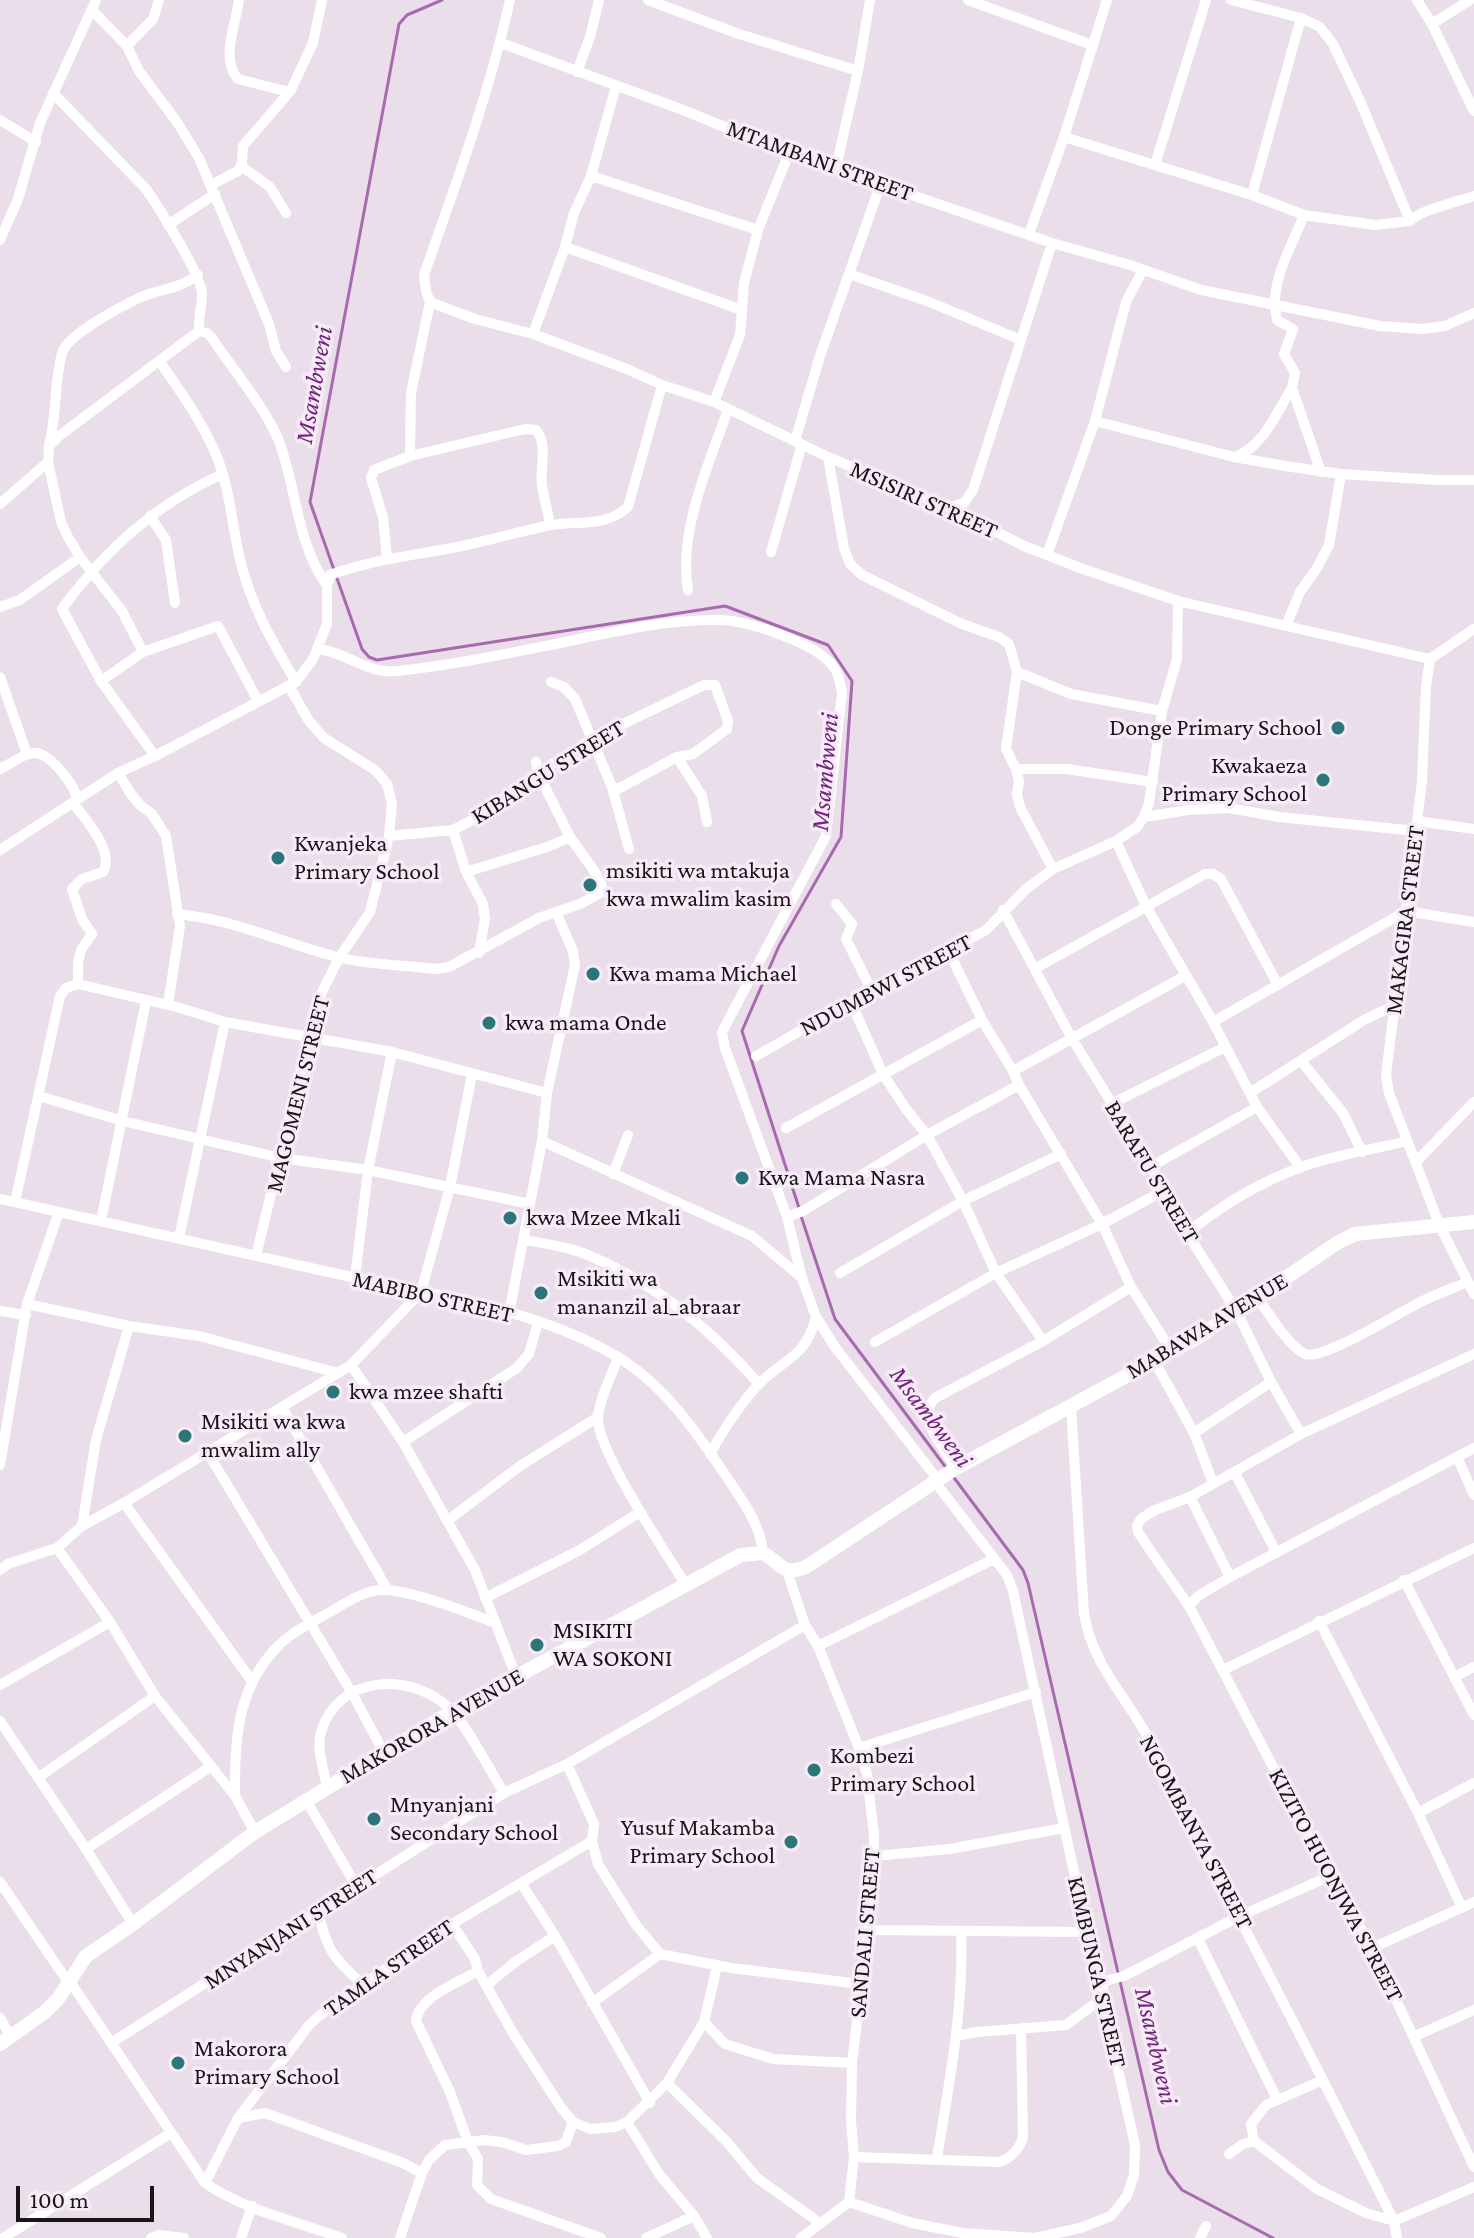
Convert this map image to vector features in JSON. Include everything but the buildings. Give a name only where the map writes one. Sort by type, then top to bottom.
[{"type":"street","points":[[127,46],[153,19],[159,0]]},
{"type":"street","points":[[239,0],[229,49],[234,74],[238,79],[289,92]]},
{"type":"street","points":[[168,225],[241,166],[243,146],[289,92],[313,43],[322,0]]},
{"type":"street","points":[[410,456],[411,393],[430,302],[424,275],[461,175],[501,43],[510,0]]},
{"type":"street","points":[[577,72],[599,0]]},
{"type":"street","points":[[648,0],[739,34],[858,71]]},
{"type":"street","points":[[836,167],[858,71],[870,0]]},
{"type":"street","points":[[968,0],[1092,45]]},
{"type":"street","points":[[1029,234],[1064,137],[1107,0]]},
{"type":"street","points":[[1155,165],[1206,0]]},
{"type":"street","points":[[1231,0],[1301,18],[1320,27],[1333,44],[1360,101],[1410,221]]},
{"type":"street","points":[[1417,0],[1474,111]]},
{"type":"street","points":[[1432,24],[1470,0]]},
{"type":"street","points":[[0,240],[18,199],[40,123],[94,5],[127,46],[139,71],[199,158],[269,324],[276,351],[286,367]]},
{"type":"street","points":[[1252,195],[1301,18]]},
{"type":"street","name":"MTAMBANI STREET","points":[[501,43],[789,153],[1052,243],[1130,265],[1201,290],[1380,326],[1422,329],[1445,326],[1474,313]]},
{"type":"street","points":[[533,334],[574,213],[591,176],[616,86]]},
{"type":"street","points":[[53,93],[146,189],[198,275],[202,294],[198,313],[199,331]]},
{"type":"street","points":[[0,120],[36,142]]},
{"type":"street","points":[[1064,137],[1252,195],[1304,215],[1375,225],[1410,221],[1418,213],[1474,196]]},
{"type":"street","points":[[714,402],[740,335],[744,283],[758,230],[789,153]]},
{"type":"street","points":[[241,166],[270,187],[286,213]]},
{"type":"street","points":[[591,176],[758,230]]},
{"type":"street","points":[[771,552],[820,356],[881,183]]},
{"type":"street","points":[[1234,457],[1249,452],[1260,441],[1292,388],[1295,373],[1284,354],[1293,329],[1277,320],[1273,304],[1276,282],[1304,215]]},
{"type":"street","points":[[950,508],[964,503],[973,490],[1052,243]]},
{"type":"street","points":[[565,247],[742,310]]},
{"type":"street","points":[[1047,555],[1095,421],[1131,280],[1130,265]]},
{"type":"street","points":[[1126,302],[1143,270]]},
{"type":"street","points":[[849,274],[927,301],[1021,340]]},
{"type":"street","points":[[143,652],[122,611],[80,557],[61,522],[48,462],[58,376],[66,344],[75,334],[140,298],[182,286],[198,275]]},
{"type":"street","name":"MSISIRI STREET","points":[[430,302],[475,319],[533,334],[714,402],[828,457],[950,508],[1024,546],[1083,569],[1178,601],[1430,659]]},
{"type":"street","points":[[49,446],[199,331]]},
{"type":"street","points":[[199,331],[212,338],[273,428],[288,474],[298,522],[317,572],[333,577],[387,559],[462,546],[550,525],[607,520],[620,515],[628,507],[662,385]]},
{"type":"street","points":[[160,362],[188,403],[223,474],[240,561],[254,606],[292,684]]},
{"type":"street","points":[[1292,388],[1321,472]]},
{"type":"street","points":[[688,590],[689,539],[728,409]]},
{"type":"street","points":[[1095,421],[1234,457],[1321,472],[1474,480]]},
{"type":"street","points":[[387,559],[383,517],[371,478],[374,470],[410,456],[525,429],[536,430],[541,435],[541,484],[550,525]]},
{"type":"street","points":[[828,457],[840,533],[850,564],[875,582],[1009,644],[1017,672],[1006,749],[1016,769],[1021,809],[1053,869]]},
{"type":"street","points":[[0,504],[48,462]]},
{"type":"street","points":[[155,756],[101,681],[62,609],[114,548],[150,516],[186,491],[223,474]]},
{"type":"street","points":[[1286,626],[1300,592],[1329,545],[1341,474]]},
{"type":"street","points":[[150,516],[166,540],[175,603]]},
{"type":"street","points":[[0,607],[20,600],[80,557]]},
{"type":"street","points":[[0,850],[118,773],[292,684],[305,672],[327,624],[333,577]]},
{"type":"street","points":[[1178,601],[1177,659],[1162,711],[1153,782],[1144,817],[1229,808],[1279,817],[1474,829]]},
{"type":"street","points":[[317,649],[330,650],[366,667],[394,672],[639,627],[721,620],[757,627],[820,653],[831,663],[837,672],[842,693],[826,836],[722,1032],[725,1048],[795,1214],[802,1278],[816,1317],[835,1347],[945,1476]]},
{"type":"street","points":[[101,681],[143,652],[218,626],[258,701]]},
{"type":"street","points":[[1430,659],[1474,629]]},
{"type":"street","name":"MAKAGIRA STREET","points":[[1430,659],[1422,781],[1386,1075],[1389,1093],[1439,1224],[1474,1294]]},
{"type":"street","points":[[1017,672],[1071,694],[1162,711]]},
{"type":"street","points":[[0,677],[27,754]]},
{"type":"street","points":[[551,682],[569,690],[612,787],[629,849]]},
{"type":"street","name":"MAGOMENI STREET","points":[[256,1256],[317,1002],[339,958],[370,912],[389,836],[392,804],[387,784],[375,770],[324,738],[309,721],[292,684]]},
{"type":"street","name":"KIBANGU STREET","points":[[389,836],[453,830],[476,818],[537,768],[704,685],[715,685],[728,721],[727,729],[693,754],[677,757],[618,789],[612,787]]},
{"type":"street","points":[[0,769],[27,754],[40,752],[49,757],[71,783],[75,801],[105,851],[108,860],[103,872],[82,879],[72,889],[82,919],[92,934],[81,950],[78,984]]},
{"type":"street","points":[[677,757],[702,796],[707,822]]},
{"type":"street","points":[[177,914],[209,917],[339,958],[435,969],[449,967],[539,918],[604,891],[595,872],[570,837],[537,768]]},
{"type":"street","points":[[1016,769],[1067,769],[1153,782]]},
{"type":"street","points":[[118,773],[166,836],[180,931],[168,1005]]},
{"type":"street","name":"NDUMBWI STREET","points":[[756,1056],[986,930],[1003,910],[1053,869],[1116,841],[1137,827],[1144,817]]},
{"type":"street","points":[[453,830],[466,872],[485,911],[479,953]]},
{"type":"street","points":[[466,872],[570,837]]},
{"type":"street","points":[[1116,841],[1146,906],[1213,1022],[1257,1107],[1300,1167]]},
{"type":"street","points":[[1036,968],[1205,874],[1213,874],[1221,879],[1278,985]]},
{"type":"street","points":[[836,904],[852,924],[846,939],[873,993]]},
{"type":"street","name":"BARAFU STREET","points":[[1003,910],[1071,1037],[1237,1312],[1271,1382],[1301,1434]]},
{"type":"street","points":[[1213,1022],[1406,911],[1474,922]]},
{"type":"street","points":[[509,1314],[542,1141],[547,1093],[575,965],[573,951],[556,912]]},
{"type":"street","points":[[949,952],[982,1020],[1102,1224],[1131,1287],[1172,1352]]},
{"type":"street","points":[[1013,1071],[1185,976]]},
{"type":"street","points":[[15,1202],[60,996],[66,988],[78,984],[225,1022],[392,1052],[547,1093]]},
{"type":"street","points":[[101,1221],[146,1001]]},
{"type":"street","points":[[851,1002],[883,1074],[927,1135],[963,1201],[996,1273],[1043,1341]]},
{"type":"street","points":[[1250,1093],[1364,1020],[1393,1006]]},
{"type":"street","points":[[786,1128],[982,1020]]},
{"type":"street","points":[[179,1238],[225,1022]]},
{"type":"street","points":[[1111,1104],[1225,1047]]},
{"type":"street","points":[[355,1278],[368,1170],[392,1052]]},
{"type":"street","points":[[1302,1062],[1343,1113],[1362,1152]]},
{"type":"street","points":[[0,1570],[8,1564],[57,1548],[82,1526],[351,1365],[421,1292],[450,1187],[472,1074]]},
{"type":"street","points":[[795,1214],[927,1135],[1019,1085]]},
{"type":"street","points":[[39,1096],[123,1121],[281,1158],[368,1170],[530,1204]]},
{"type":"street","points":[[1416,1162],[1474,1102]]},
{"type":"street","points":[[1150,1167],[1257,1107]]},
{"type":"street","points":[[613,1174],[628,1135]]},
{"type":"street","points":[[542,1141],[752,1236],[802,1278]]},
{"type":"street","points":[[1187,1233],[1250,1190],[1300,1167],[1407,1141]]},
{"type":"street","points":[[840,1273],[963,1201],[1061,1154]]},
{"type":"street","points":[[875,1342],[996,1273],[1102,1224],[1165,1190]]},
{"type":"street","name":"MABIBO STREET","points":[[0,1199],[421,1292],[565,1331],[618,1358],[661,1393],[697,1432],[752,1515],[762,1536],[763,1553]]},
{"type":"street","points":[[1,1458],[26,1310],[59,1212]]},
{"type":"street","name":"MABAWA AVENUE","points":[[945,1476],[1172,1352],[1355,1234],[1474,1222]]},
{"type":"street","points":[[523,1239],[581,1252],[648,1288],[701,1324],[759,1384]]},
{"type":"street","points":[[1257,1297],[1297,1347],[1307,1355],[1318,1355],[1419,1303],[1468,1282]]},
{"type":"street","points":[[945,1476],[926,1412],[929,1404],[1043,1341],[1131,1287]]},
{"type":"street","points":[[0,1311],[26,1310],[199,1336],[338,1373]]},
{"type":"street","points":[[710,1454],[728,1421],[759,1384],[803,1349],[816,1317]]},
{"type":"street","points":[[403,1442],[517,1368],[529,1354],[538,1322]]},
{"type":"street","points":[[82,1526],[96,1440],[129,1326]]},
{"type":"street","points":[[1230,1577],[1190,1497],[1301,1434],[1474,1354]]},
{"type":"street","points":[[618,1358],[598,1417],[609,1451],[640,1512],[686,1585]]},
{"type":"street","points":[[1154,1360],[1194,1433],[1213,1483]]},
{"type":"street","points":[[351,1365],[403,1442],[475,1570],[516,1676]]},
{"type":"street","points":[[1194,1433],[1271,1382]]},
{"type":"street","points":[[282,1407],[387,1589]]},
{"type":"street","name":"NGOMBANYA STREET","points":[[1071,1407],[1088,1640],[1150,1741],[1184,1814],[1240,1916],[1394,2221],[1397,2238]]},
{"type":"street","points":[[447,1521],[520,1466],[598,1417]]},
{"type":"street","points":[[1189,1606],[1198,1596],[1230,1577],[1474,1448]]},
{"type":"street","points":[[208,1453],[352,1693],[385,1755]]},
{"type":"street","points":[[1457,1457],[1474,1495]]},
{"type":"street","points":[[1235,1473],[1276,1552]]},
{"type":"street","points":[[763,1553],[787,1571],[794,1572],[806,1567],[945,1476]]},
{"type":"street","name":"KIMBUNGA STREET","points":[[849,2202],[912,2223],[963,2233],[1035,2238],[1080,2228],[1111,2216],[1127,2196],[1134,2175],[1135,2145],[1104,1997],[1107,1980],[1087,1932],[1013,1591],[1007,1575],[994,1559],[945,1476]]},
{"type":"street","name":"KIZITO HUONJWA STREET","points":[[1190,1497],[1153,1511],[1137,1526],[1145,1543],[1189,1606],[1330,1876],[1372,1948],[1474,2167]]},
{"type":"street","points":[[124,1503],[251,1680]]},
{"type":"street","points":[[485,1598],[580,1550],[640,1512]]},
{"type":"street","points":[[57,1548],[110,1622],[155,1696],[235,1796],[255,1832]]},
{"type":"street","points":[[1223,1670],[1474,1548]]},
{"type":"street","name":"MAKORORA AVENUE","points":[[6,2040],[58,1999],[86,1956],[255,1832],[516,1676],[741,1555],[763,1553]]},
{"type":"street","points":[[818,1646],[994,1559]]},
{"type":"street","name":"SANDALI STREET","points":[[787,1571],[805,1625],[818,1646],[867,1774],[875,1856],[852,2063],[854,2157],[849,2202]]},
{"type":"street","points":[[1404,1580],[1474,1715]]},
{"type":"street","points":[[235,1796],[235,1740],[251,1680],[278,1646],[310,1623],[368,1592],[387,1589],[493,1622]]},
{"type":"street","points":[[1319,1621],[1418,1813],[1462,1908]]},
{"type":"street","points":[[0,1685],[110,1622]]},
{"type":"street","name":"MNYANJANI STREET","points":[[111,2043],[504,1793],[567,1764],[805,1625]]},
{"type":"street","points":[[1456,1676],[1474,1667]]},
{"type":"street","points":[[327,1787],[319,1736],[328,1714],[365,1685],[386,1682],[408,1686],[433,1696],[453,1711],[504,1793]]},
{"type":"street","points":[[859,1748],[1036,1692]]},
{"type":"street","points":[[39,1777],[155,1696]]},
{"type":"street","points":[[0,1721],[133,1924]]},
{"type":"street","points":[[567,1764],[594,1824],[592,1841],[598,1864],[636,1925],[660,1954],[717,1966],[860,1984]]},
{"type":"street","points":[[86,1849],[210,1767]]},
{"type":"street","points":[[1418,1813],[1474,1783]]},
{"type":"street","points":[[306,1800],[357,1887]]},
{"type":"street","points":[[875,1856],[950,1849],[1064,1828]]},
{"type":"street","name":"TAMLA STREET","points":[[205,2183],[238,2118],[310,2024],[362,1984],[452,1924],[592,1841]]},
{"type":"street","points":[[1107,1980],[1124,1976],[1240,1916],[1330,1876]]},
{"type":"street","points":[[0,1882],[205,2183],[217,2192],[329,2236],[342,2238]]},
{"type":"street","points":[[521,1883],[555,1936],[650,2103]]},
{"type":"street","points":[[1372,1948],[1474,1902]]},
{"type":"street","points":[[318,1911],[325,1941],[335,1959],[362,1984]]},
{"type":"street","points":[[452,1924],[475,1959],[478,1971],[513,2033],[560,2106],[573,2122],[590,2129],[615,2127],[627,2122],[650,2103],[667,2083],[704,2022],[717,1966]]},
{"type":"street","points":[[869,1930],[1087,1932]]},
{"type":"street","points":[[937,2158],[956,2036],[961,1932]]},
{"type":"street","points":[[487,1985],[555,1936]]},
{"type":"street","points":[[1198,1939],[1277,2099]]},
{"type":"street","points":[[592,2003],[660,1954]]},
{"type":"street","points":[[478,1971],[424,2002],[417,2011],[416,2021],[478,2159],[477,2185],[491,2199],[601,2238]]},
{"type":"street","points":[[956,2036],[1066,2025],[1104,1997]]},
{"type":"street","points":[[1415,2036],[1474,2010]]},
{"type":"street","points":[[0,2018],[6,2040]]},
{"type":"street","points":[[704,2022],[725,2044],[773,2059],[852,2063]]},
{"type":"street","points":[[854,2157],[1000,2162],[1010,2158],[1023,2137],[1021,2028]]},
{"type":"street","points":[[1323,2080],[1266,2105],[1251,2124],[1254,2141],[1317,2189],[1366,2213],[1394,2221],[1474,2187]]},
{"type":"street","points":[[667,2083],[726,2141],[757,2178],[820,2223]]},
{"type":"street","points":[[238,2118],[265,2113],[403,2163],[422,2173]]},
{"type":"street","points":[[400,2238],[422,2173],[429,2160],[445,2145],[455,2142],[502,2142],[526,2150],[558,2146],[566,2142],[573,2122]]},
{"type":"street","points":[[627,2122],[659,2174],[694,2216],[707,2238]]},
{"type":"street","points":[[3,2238],[171,2133]]},
{"type":"street","points":[[1229,2154],[1243,2144],[1254,2141]]},
{"type":"street","points":[[801,2238],[849,2202]]},
{"type":"street","points":[[241,2238],[252,2206]]},
{"type":"street","points":[[646,2238],[694,2216]]},
{"type":"street","points":[[1200,2238],[1206,2226]]},
{"type":"street","points":[[156,2237],[184,2238]]},
{"type":"waterway","name":"Msambweni","points":[[442,0],[407,15],[399,24],[310,502],[362,649],[377,660],[725,606],[828,645],[852,681],[841,837],[779,946],[742,1031],[799,1208]]},
{"type":"waterway","name":"Msambweni","points":[[801,1216],[835,1319],[947,1469]]},
{"type":"waterway","name":"Msambweni","points":[[952,1475],[1023,1570],[1028,1583],[1159,2150],[1168,2172],[1182,2190],[1273,2238]]},
{"type":"place","name":"Donge Primary School","points":[[1338,728]]},
{"type":"place","name":"Kwakaeza Primary School","points":[[1323,780]]},
{"type":"place","name":"Kwanjeka Primary School","points":[[278,858]]},
{"type":"place","name":"msikiti wa mtakuja kwa mwalim kasim","points":[[590,885]]},
{"type":"place","name":"Kwa mama Michael","points":[[593,974]]},
{"type":"place","name":"kwa mama Onde","points":[[489,1023]]},
{"type":"place","name":"Kwa Mama Nasra","points":[[742,1178]]},
{"type":"place","name":"kwa Mzee Mkali","points":[[510,1218]]},
{"type":"place","name":"Msikiti wa mananzil al_abraar","points":[[541,1293]]},
{"type":"place","name":"kwa mzee shafti","points":[[333,1392]]},
{"type":"place","name":"Msikiti wa kwa mwalim ally","points":[[185,1436]]},
{"type":"place","name":"MSIKITI WA SOKONI","points":[[537,1645]]},
{"type":"place","name":"Kombezi Primary School","points":[[814,1770]]},
{"type":"place","name":"Mnyanjani Secondary School","points":[[374,1819]]},
{"type":"place","name":"Yusuf Makamba Primary School","points":[[791,1842]]},
{"type":"place","name":"Makorora Primary School","points":[[178,2063]]}]
